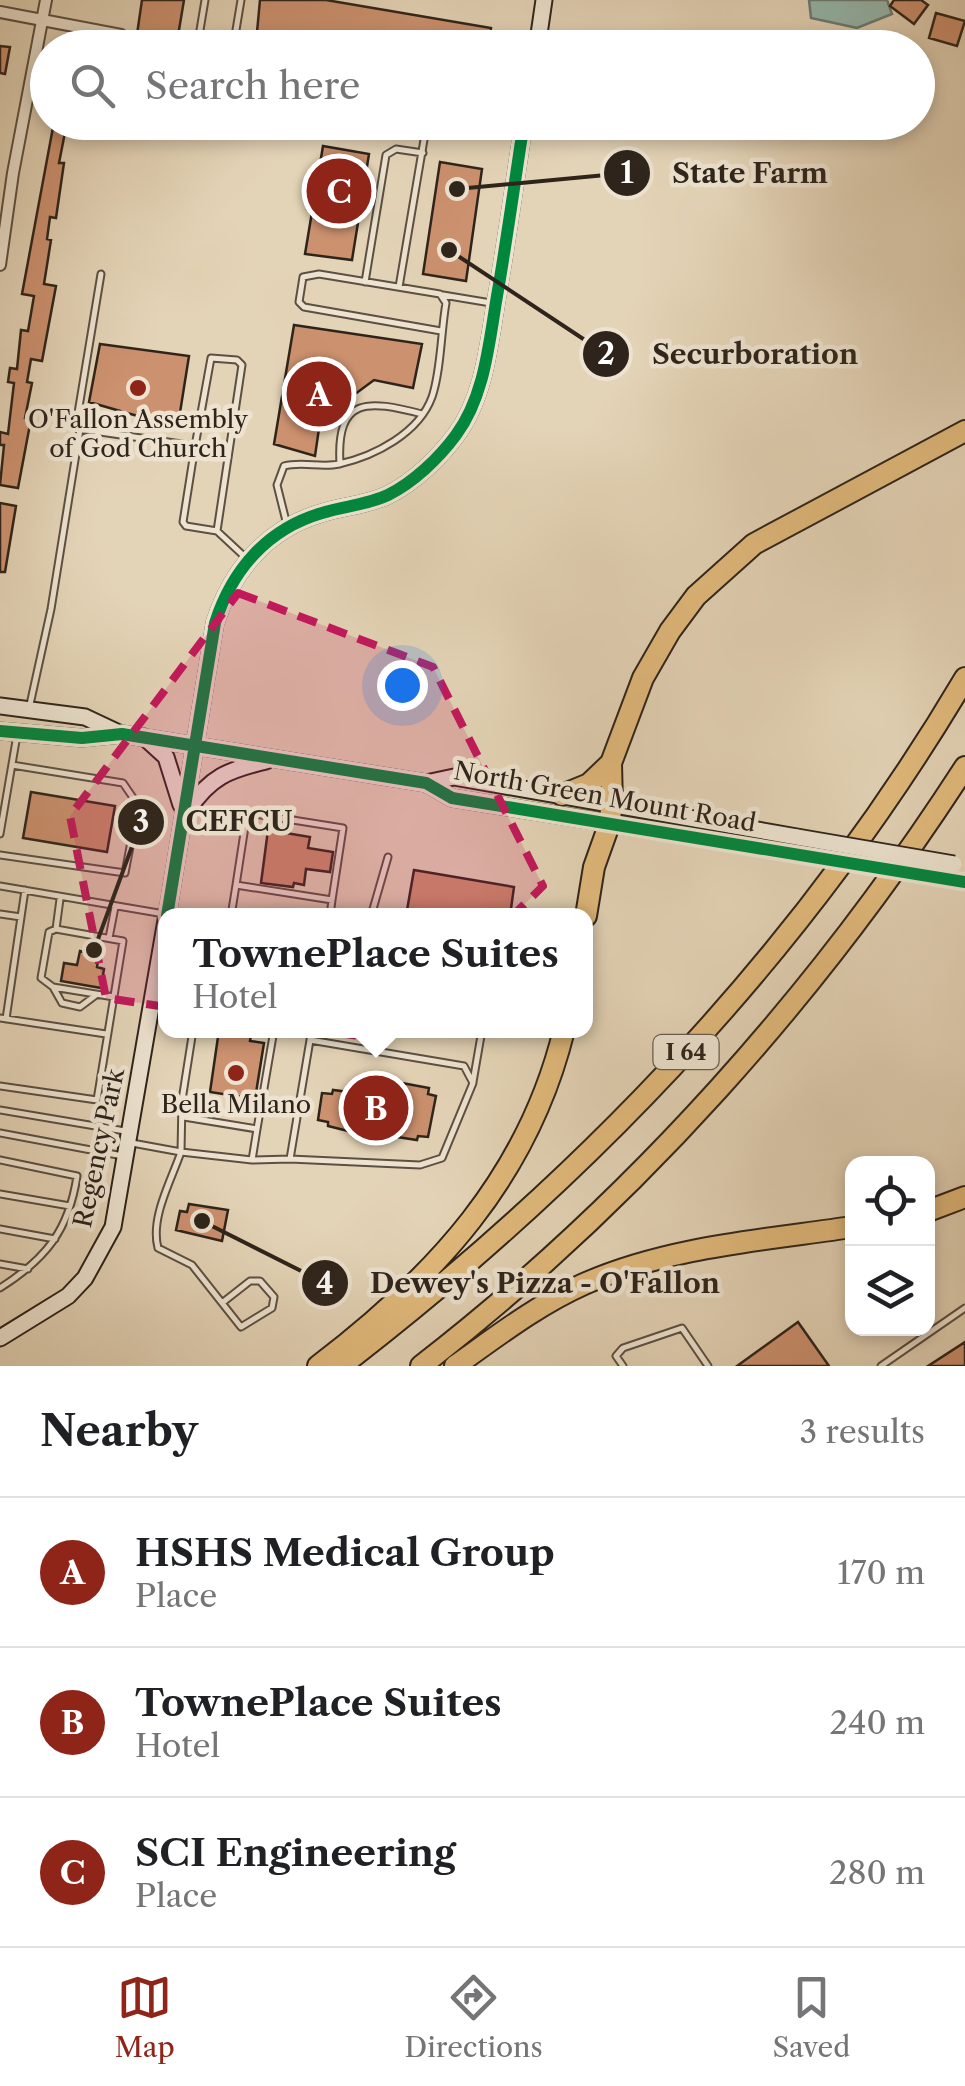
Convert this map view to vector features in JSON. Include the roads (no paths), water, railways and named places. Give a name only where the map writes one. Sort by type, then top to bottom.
[{"type":"highway","points":[[587,908],[594,867],[610,814],[611,763],[643,678],[696,596],[754,544],[965,431]]},
{"type":"highway","name":"I 64","points":[[341,1366],[508,1228],[616,1127],[732,1001],[905,773],[965,678]]},
{"type":"highway","points":[[562,795],[589,784],[611,763]]},
{"type":"highway","name":"I 64","points":[[421,1366],[583,1226],[700,1107],[823,964],[965,767]]},
{"type":"highway","points":[[318,1366],[404,1296],[486,1203],[546,1094],[562,1038]]},
{"type":"highway","points":[[935,1209],[965,1196]]},
{"type":"highway","points":[[455,1366],[552,1300],[622,1270],[681,1253],[845,1228]]},
{"type":"street","points":[[41,30],[46,0]]},
{"type":"street","points":[[539,30],[544,0]]},
{"type":"street","points":[[0,12],[91,30]]},
{"type":"street","points":[[0,264],[30,87]]},
{"type":"street","name":"Regency Park","points":[[170,908],[214,623],[223,597],[248,560],[288,528],[323,512],[384,497],[434,461],[468,415],[484,370],[522,140]]},
{"type":"street","points":[[0,171],[13,173]]},
{"type":"street","name":"North Green Mount Road","points":[[0,706],[86,717],[122,734]]},
{"type":"street","name":"North Green Mount Road","points":[[8,731],[82,738],[122,734],[144,737],[426,783],[452,798],[610,814],[959,872]]},
{"type":"street","points":[[144,737],[166,757],[184,816]]},
{"type":"street","points":[[184,816],[202,788],[218,777],[275,758]]},
{"type":"street","name":"North Green Mount Road","points":[[426,783],[454,777],[562,795],[610,814]]},
{"type":"street","name":"Regency Park","points":[[0,1338],[50,1310],[85,1278],[113,1228],[158,977]]},
{"type":"lane","points":[[200,30],[205,0]]},
{"type":"lane","points":[[237,30],[241,0]]},
{"type":"lane","points":[[399,288],[425,140]]},
{"type":"lane","points":[[365,282],[386,155],[396,149],[423,153]]},
{"type":"lane","points":[[29,710],[51,609],[102,274]]},
{"type":"lane","points":[[441,331],[314,310],[299,302],[303,278],[310,274],[496,304]]},
{"type":"lane","points":[[288,528],[278,495],[280,470],[292,463],[340,464],[383,448],[417,423],[432,396],[446,303],[440,294]]},
{"type":"lane","points":[[217,531],[242,364],[238,360],[211,358],[183,522],[186,526],[217,531],[248,560]]},
{"type":"lane","points":[[340,464],[341,426],[356,408],[369,403],[384,404],[422,414]]},
{"type":"lane","points":[[80,429],[195,446]]},
{"type":"lane","points":[[0,834],[12,765],[8,731]]},
{"type":"lane","points":[[0,855],[125,872],[138,805],[124,783],[12,765]]},
{"type":"lane","points":[[0,773],[10,774]]},
{"type":"lane","points":[[232,908],[246,820],[254,814],[343,828],[331,908]]},
{"type":"lane","points":[[372,908],[388,857]]},
{"type":"lane","points":[[236,885],[332,900]]},
{"type":"lane","points":[[0,886],[158,914]]},
{"type":"lane","points":[[25,890],[3,1019],[107,1034]]},
{"type":"lane","points":[[56,930],[60,897]]},
{"type":"lane","points":[[109,938],[115,906]]},
{"type":"lane","points":[[0,914],[21,918]]},
{"type":"lane","points":[[0,1086],[97,1100],[107,1034],[114,997],[123,941],[49,932],[41,978],[53,986],[114,997]]},
{"type":"lane","points":[[53,986],[62,1003],[80,1006],[96,994]]},
{"type":"lane","points":[[192,1038],[182,1100],[180,1152],[155,1236],[158,1248],[192,1265],[222,1304],[242,1327],[272,1308],[274,1297],[260,1281],[250,1281],[222,1304]]},
{"type":"lane","points":[[252,1160],[273,1038]]},
{"type":"lane","points":[[0,1133],[252,1160],[420,1165],[442,1158],[473,1083],[481,1038]]},
{"type":"lane","points":[[290,1159],[310,1040],[464,1066],[473,1083]]},
{"type":"lane","points":[[0,1110],[128,1144]]},
{"type":"lane","points":[[184,1117],[257,1129]]},
{"type":"lane","points":[[0,1160],[77,1176],[70,1206],[55,1239],[40,1260],[0,1288]]},
{"type":"lane","points":[[0,1194],[70,1206]]},
{"type":"lane","points":[[0,1229],[55,1239]]},
{"type":"lane","points":[[0,1264],[28,1269]]},
{"type":"lane","points":[[881,1366],[965,1308]]},
{"type":"lane","points":[[623,1366],[616,1356],[623,1348],[682,1328],[708,1366]]},
{"type":"water","points":[[809,0],[887,0],[892,14],[857,28],[811,18]]},
{"type":"place","name":"State Farm","points":[[457,189]]},
{"type":"place","name":"SCI Engineering","points":[[339,191]]},
{"type":"place","name":"Securboration","points":[[449,250]]},
{"type":"place","name":"O'Fallon Assembly of God Church","points":[[138,388]]},
{"type":"place","name":"HSHS Medical Group","points":[[319,394]]},
{"type":"place","name":"CEFCU","points":[[94,950]]},
{"type":"place","name":"Bella Milano","points":[[236,1073]]},
{"type":"place","name":"TownePlace Suites","points":[[376,1108]]},
{"type":"place","name":"Dewey's Pizza - O'Fallon","points":[[202,1221]]}]
